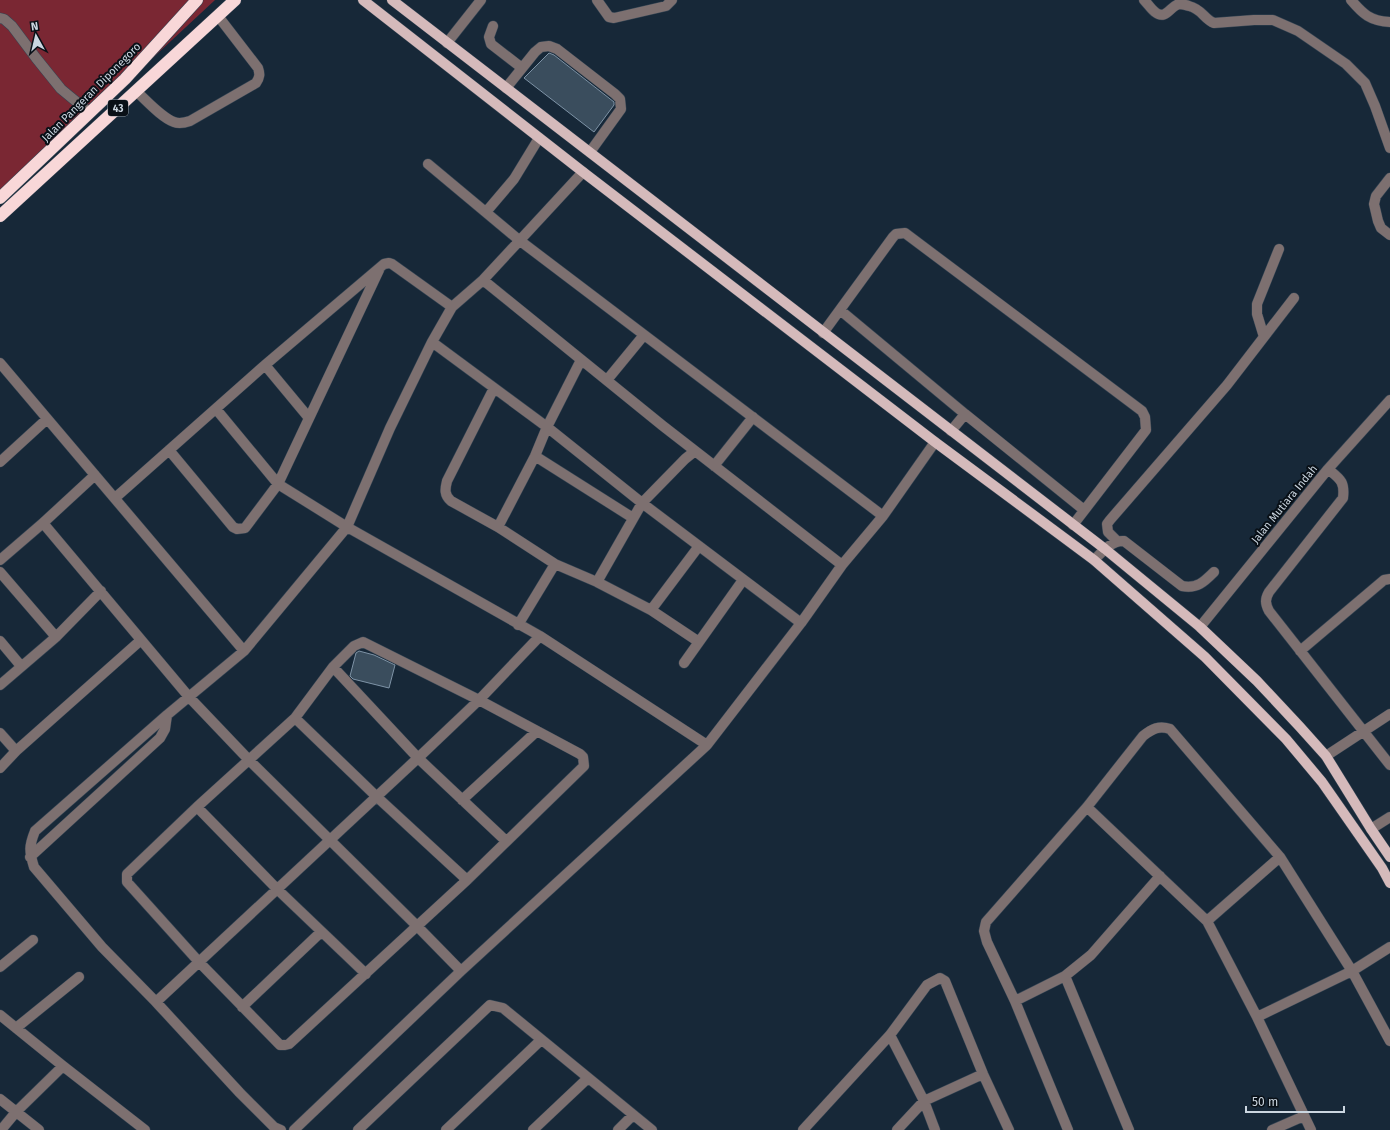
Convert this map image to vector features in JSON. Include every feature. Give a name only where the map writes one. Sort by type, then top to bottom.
[{"type":"highway","name":"Jalan Pangeran Diponegoro","points":[[0,198],[125,79],[197,0]]},
{"type":"highway","name":"43","points":[[0,216],[236,0]]},
{"type":"main road","points":[[364,0],[583,172],[935,442],[1094,560],[1206,657],[1286,739],[1322,782],[1382,868],[1390,883]]},
{"type":"main road","points":[[392,0],[1073,525],[1200,627],[1257,681],[1326,756],[1371,830],[1390,857]]},
{"type":"main road","points":[[467,82],[478,66]]},
{"type":"main road","points":[[1286,739],[1300,727]]},
{"type":"street","points":[[447,43],[481,0]]},
{"type":"street","points":[[597,0],[609,17],[614,18],[666,6],[672,0]]},
{"type":"street","points":[[1144,0],[1156,13],[1162,15],[1168,14],[1174,6],[1179,4],[1200,10],[1210,22],[1214,23],[1273,20],[1298,31],[1346,64],[1365,83],[1390,148]]},
{"type":"street","points":[[1350,0],[1362,13],[1371,19],[1390,22]]},
{"type":"street","points":[[136,91],[162,114],[173,122],[181,124],[190,121],[256,83],[260,78],[258,68],[218,16]]},
{"type":"street","points":[[0,18],[4,19],[12,26],[61,89],[90,113]]},
{"type":"street","points":[[493,26],[489,37],[491,44],[522,68]]},
{"type":"street","points":[[506,88],[535,52],[545,46],[557,49],[620,99],[620,109],[590,152]]},
{"type":"street","points":[[486,212],[514,179],[539,138]]},
{"type":"street","points":[[428,164],[519,240],[883,516]]},
{"type":"street","points":[[281,1130],[274,1127],[240,1093],[156,1002],[102,947],[34,867],[30,857],[30,844],[34,831],[167,715],[244,651],[347,527],[390,428],[432,342],[452,307],[483,280],[583,172]]},
{"type":"street","points":[[1390,178],[1376,196],[1374,204],[1381,228],[1390,235]]},
{"type":"street","points":[[823,333],[893,237],[896,234],[906,233],[1142,411],[1145,417],[1146,430],[1073,525]]},
{"type":"street","points":[[1264,338],[1257,314],[1256,304],[1279,248]]},
{"type":"street","points":[[115,498],[265,365],[381,266],[389,263],[392,264],[452,307]]},
{"type":"street","points":[[169,450],[233,527],[237,529],[245,528],[278,484],[381,266]]},
{"type":"street","points":[[483,280],[580,360],[842,565]]},
{"type":"street","points":[[1117,541],[1108,532],[1107,524],[1222,391],[1294,298]]},
{"type":"street","points":[[840,310],[1084,510]]},
{"type":"street","points":[[607,380],[644,335]]},
{"type":"street","points":[[432,342],[547,428],[642,503],[801,623]]},
{"type":"street","points":[[498,527],[535,456],[580,360]]},
{"type":"street","points":[[0,363],[244,651]]},
{"type":"street","points":[[265,365],[309,418]]},
{"type":"street","points":[[494,388],[446,481],[446,497],[498,527],[555,564],[597,582],[651,610],[699,642]]},
{"type":"street","name":"Jalan Mutiara Indah","points":[[1200,627],[1328,469],[1390,400]]},
{"type":"street","points":[[216,409],[278,484],[347,527],[518,625],[540,636],[707,745]]},
{"type":"street","points":[[951,432],[965,414]]},
{"type":"street","points":[[714,466],[753,417]]},
{"type":"street","points":[[0,462],[47,419]]},
{"type":"street","points":[[294,1130],[461,972],[707,745],[801,623],[842,565],[883,516],[935,442]]},
{"type":"street","points":[[597,582],[642,503],[695,451]]},
{"type":"street","points":[[535,456],[633,518]]},
{"type":"street","points":[[1328,469],[1341,480],[1344,488],[1343,498],[1270,592],[1266,600],[1266,606],[1390,765]]},
{"type":"street","points":[[0,560],[95,475]]},
{"type":"street","points":[[43,523],[189,697],[249,760],[417,926],[461,972]]},
{"type":"street","points":[[1094,560],[1117,541],[1124,541],[1182,586],[1194,587],[1200,585],[1214,572]]},
{"type":"street","points":[[651,610],[699,546]]},
{"type":"street","points":[[518,625],[555,564]]},
{"type":"street","points":[[0,572],[56,637]]},
{"type":"street","points":[[1300,651],[1384,580],[1390,579]]},
{"type":"street","points":[[684,663],[743,580]]},
{"type":"street","points":[[0,685],[56,637],[101,591]]},
{"type":"street","points":[[156,1002],[276,889],[330,841],[479,700],[540,636]]},
{"type":"street","points":[[0,768],[16,751],[141,640]]},
{"type":"street","points":[[0,641],[21,666]]},
{"type":"street","points":[[363,642],[479,700],[580,754],[584,762],[584,766],[467,880],[366,974],[289,1044],[280,1045],[199,962],[127,882],[126,879],[128,872],[295,718],[333,667],[354,646],[363,642]]},
{"type":"street","points":[[333,667],[418,758],[506,841]]},
{"type":"street","points":[[1326,756],[1390,714]]},
{"type":"street","points":[[30,857],[160,738],[165,729],[167,715]]},
{"type":"street","points":[[295,718],[377,797],[467,880]]},
{"type":"street","points":[[1068,1130],[1014,1001],[987,942],[984,930],[986,922],[1087,808],[1143,736],[1151,730],[1164,727],[1170,729],[1280,857],[1352,971],[1390,1041]]},
{"type":"street","points":[[462,800],[537,731]]},
{"type":"street","points":[[0,733],[16,751]]},
{"type":"street","points":[[197,807],[276,889],[366,974]]},
{"type":"street","points":[[1087,808],[1207,921],[1257,1017],[1311,1130]]},
{"type":"street","points":[[1371,830],[1390,817]]},
{"type":"street","points":[[1207,921],[1280,857]]},
{"type":"street","points":[[1014,1001],[1065,976],[1091,955],[1160,876]]},
{"type":"street","points":[[242,1007],[321,932]]},
{"type":"street","points":[[0,967],[33,940]]},
{"type":"street","points":[[1257,1017],[1352,971],[1390,947]]},
{"type":"street","points":[[1065,976],[1129,1130]]},
{"type":"street","points":[[16,1028],[80,977]]},
{"type":"street","points":[[804,1130],[890,1035],[927,985],[940,978],[945,981],[1009,1130]]},
{"type":"street","points":[[358,1130],[490,1005],[503,1008],[652,1130]]},
{"type":"street","points":[[0,1015],[62,1066],[145,1130]]},
{"type":"street","points":[[890,1035],[924,1101],[935,1130]]},
{"type":"street","points":[[446,1130],[541,1040]]},
{"type":"street","points":[[1,1130],[16,1112],[62,1066]]},
{"type":"street","points":[[897,1130],[924,1101],[984,1074]]},
{"type":"street","points":[[533,1130],[588,1078]]},
{"type":"street","points":[[0,1099],[39,1130]]},
{"type":"street","points":[[618,1130],[633,1115]]},
{"type":"street","points":[[1272,1130],[1304,1116]]},
{"type":"shaded area","points":[[0,0],[215,0],[0,200]]},
{"type":"building","points":[[549,53],[554,55],[614,102],[614,105],[594,132],[524,78]]},
{"type":"building","points":[[359,651],[374,655],[395,665],[389,688],[353,679],[350,676],[356,653]]}]
